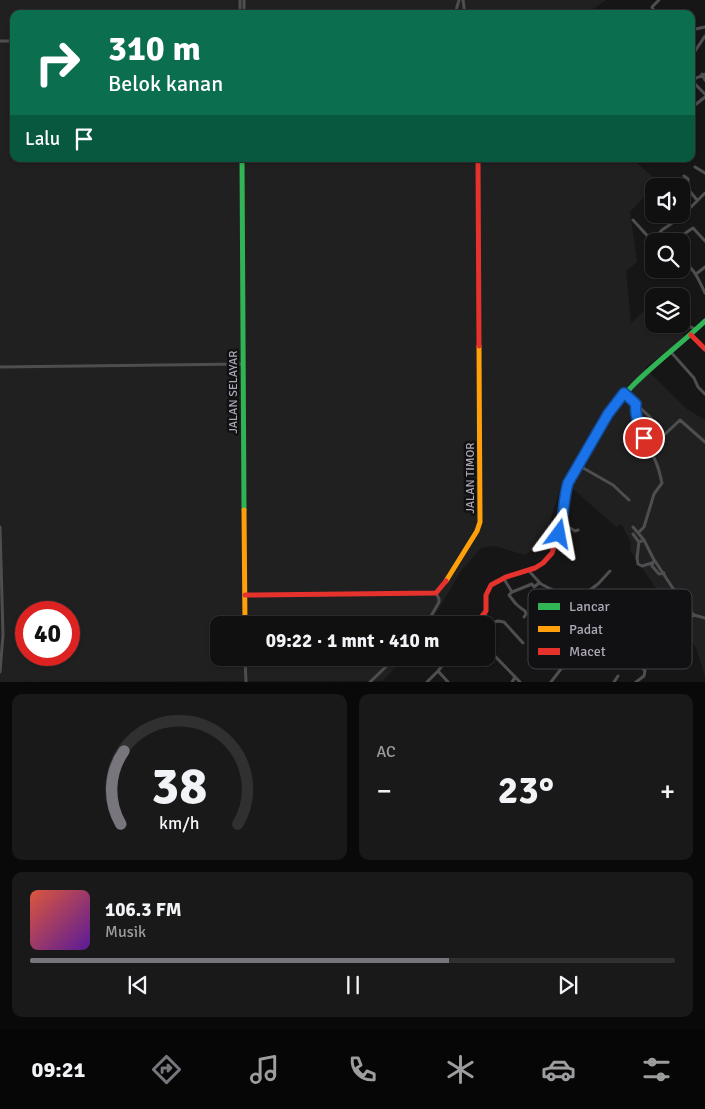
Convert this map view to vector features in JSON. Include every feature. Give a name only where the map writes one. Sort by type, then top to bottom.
[{"type":"street","points":[[653,10],[652,8],[659,0]]},
{"type":"street","points":[[695,51],[705,36]]},
{"type":"street","points":[[703,74],[705,80]]},
{"type":"street","points":[[695,85],[705,95],[695,105]]},
{"type":"street","name":"JALAN SELAYAR","points":[[242,162],[245,616]]},
{"type":"street","name":"JALAN TIMOR","points":[[436,593],[448,579],[480,524],[478,162]]},
{"type":"street","points":[[695,167],[705,172]]},
{"type":"street","points":[[684,176],[688,180],[688,189],[697,200]]},
{"type":"street","points":[[660,233],[681,217],[705,193]]},
{"type":"street","points":[[634,220],[645,233]]},
{"type":"street","points":[[686,233],[693,228],[705,241]]},
{"type":"street","points":[[690,267],[696,274],[705,293]]},
{"type":"street","points":[[696,274],[705,267]]},
{"type":"street","points":[[523,643],[504,622],[490,623],[485,614],[485,596],[488,590],[494,583],[540,565],[548,558],[562,523],[568,483],[608,414],[624,393],[705,321]]},
{"type":"street","points":[[690,326],[696,330]]},
{"type":"street","points":[[691,335],[705,349]]},
{"type":"street","points":[[670,352],[694,378],[698,387],[705,394]]},
{"type":"street","points":[[0,367],[243,364]]},
{"type":"street","points":[[624,393],[650,417],[661,438],[680,420],[705,442]]},
{"type":"street","points":[[636,404],[638,422],[657,465],[662,483],[654,494],[644,527],[639,532]]},
{"type":"street","points":[[578,465],[613,485],[629,500]]},
{"type":"street","points":[[562,523],[575,531],[578,530]]},
{"type":"street","points":[[0,527],[3,600],[0,672]]},
{"type":"street","points":[[633,527],[644,540],[653,562],[674,589]]},
{"type":"street","points":[[633,534],[639,542],[638,564],[642,566],[653,562]]},
{"type":"street","points":[[639,542],[644,540]]},
{"type":"street","points":[[528,570],[539,583],[551,589]]},
{"type":"street","points":[[591,589],[610,571]]},
{"type":"street","points":[[504,579],[512,592]]},
{"type":"street","points":[[524,617],[525,611],[516,605],[509,595],[532,584],[534,587],[539,583]]},
{"type":"street","points":[[244,595],[436,593],[440,599],[431,616]]},
{"type":"street","points":[[694,615],[705,618]]},
{"type":"street","points":[[495,657],[520,682]]},
{"type":"street","points":[[245,666],[246,682]]},
{"type":"street","points":[[370,682],[387,666]]},
{"type":"street","points":[[427,682],[442,666]]},
{"type":"street","points":[[554,680],[562,669]]},
{"type":"street","points":[[636,681],[645,673],[642,669]]},
{"type":"street","points":[[438,671],[448,682]]},
{"type":"street","points":[[614,682],[618,676]]},
{"type":"street","points":[[512,682],[515,677]]},
{"type":"shaded area","points":[[0,0],[606,0],[592,10],[10,10],[10,162],[636,162],[654,178],[645,178],[645,196],[630,212],[637,262],[626,271],[631,323],[645,310],[645,333],[681,333],[685,337],[645,368],[687,409],[705,420],[705,676],[696,648],[692,642],[692,589],[656,589],[630,550],[631,542],[621,524],[616,527],[563,480],[543,544],[525,555],[495,546],[481,548],[461,571],[434,616],[210,616],[210,666],[397,666],[382,681],[0,682]]},
{"type":"traffic: fast","points":[[242,162],[244,510]]},
{"type":"traffic: fast","points":[[598,429],[621,397],[705,321]]},
{"type":"traffic: slow","points":[[446,581],[477,531],[480,522],[479,346]]},
{"type":"traffic: slow","points":[[244,510],[245,616]]},
{"type":"traffic: jam","points":[[478,162],[479,346]]},
{"type":"traffic: jam","points":[[691,335],[705,349]]},
{"type":"traffic: jam","points":[[482,616],[486,611],[486,595],[491,585],[506,577],[535,568],[543,563],[552,553],[562,524],[568,483],[598,429]]},
{"type":"traffic: jam","points":[[245,595],[436,593],[446,581]]},
{"type":"route","points":[[559,534],[568,483],[608,414],[624,393],[636,404],[638,422],[644,438]]}]
